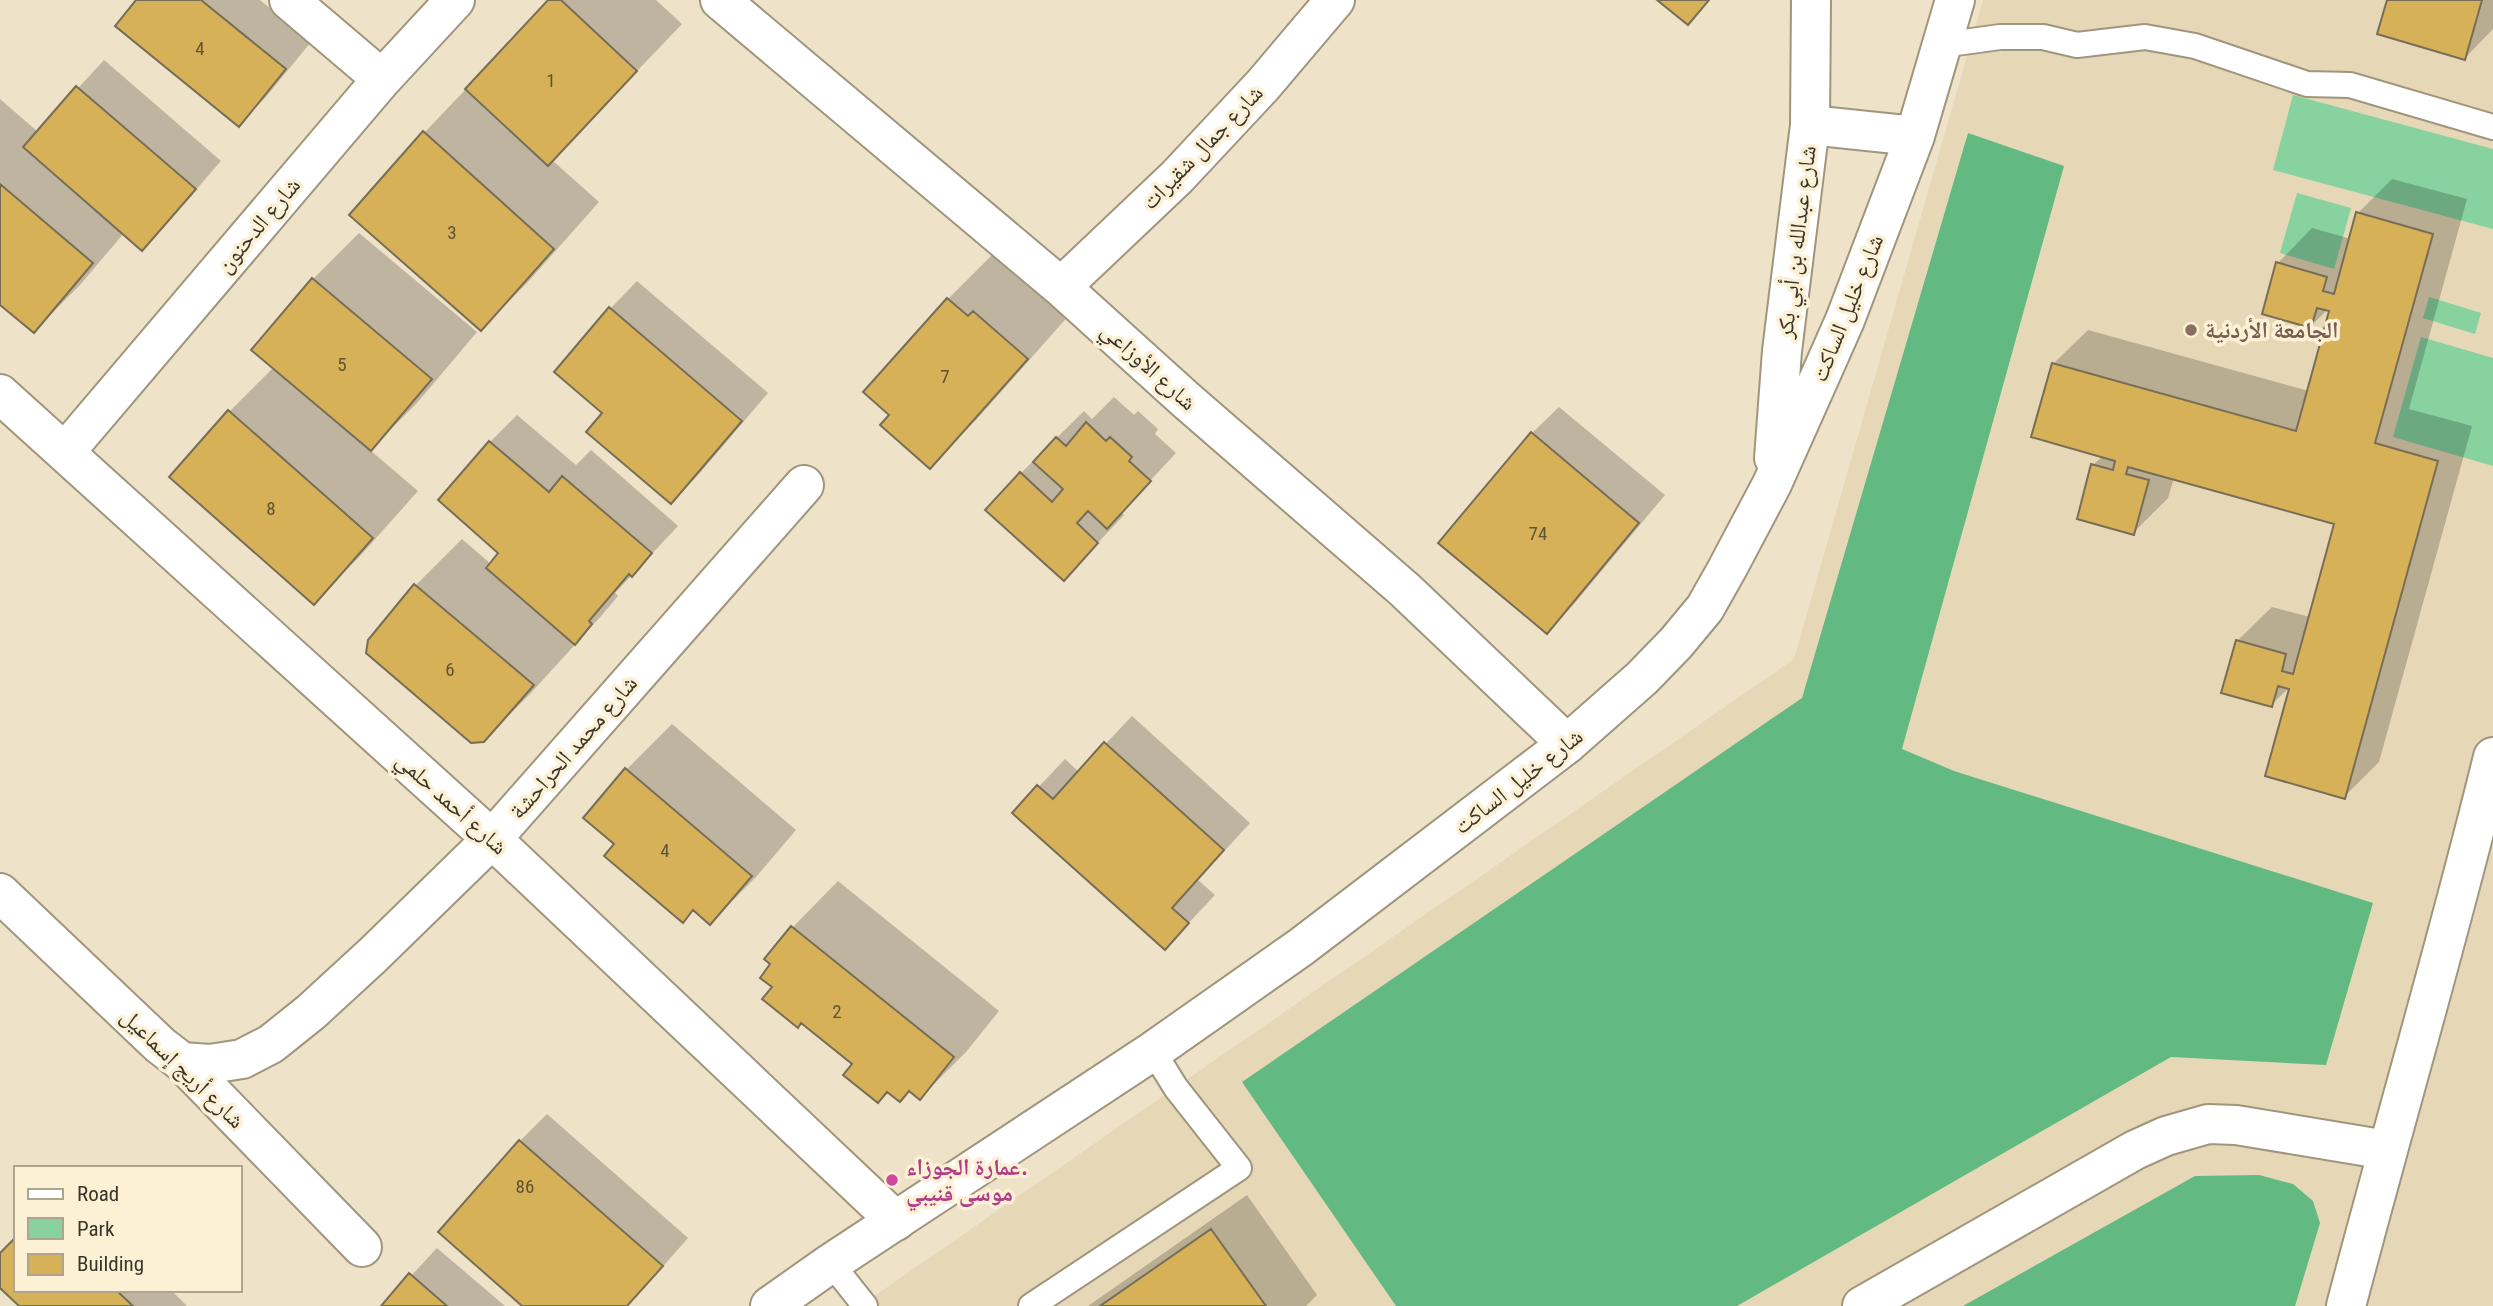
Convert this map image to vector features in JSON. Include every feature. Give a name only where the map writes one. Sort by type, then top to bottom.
[{"type":"street","points":[[289,0],[382,79]]},
{"type":"street","name":"شارع الدحنون","points":[[65,452],[382,79],[455,0]]},
{"type":"street","name":"شارع الأوزاعي","points":[[720,0],[1061,287],[1186,400],[1405,590],[1567,744]]},
{"type":"street","name":"شارع جمال شقيرات","points":[[1061,287],[1177,177],[1263,85],[1335,0]]},
{"type":"street","name":"شارع عبدالله بن أبي بكر","points":[[1772,484],[1782,351],[1810,125],[1811,0]]},
{"type":"street","name":"شارع خليل الساكت","points":[[770,1306],[1153,1051],[1301,947],[1567,744],[1642,678],[1704,608],[1772,484],[1845,320],[1915,136],[1955,0]]},
{"type":"street","points":[[1810,125],[1915,136]]},
{"type":"street","name":"شارع أحمد حلمي","points":[[0,394],[492,839],[897,1221]]},
{"type":"street","name":"شارع محمد الحراحشة","points":[[182,1062],[210,1064],[242,1059],[271,1044],[312,1012],[492,839],[804,485]]},
{"type":"street","points":[[2346,1306],[2387,1150],[2481,857],[2493,757]]},
{"type":"street","name":"شارع أريج إسماعيل","points":[[0,893],[160,1045],[182,1062],[362,1247]]},
{"type":"street","points":[[1862,1306],[2135,1150],[2166,1136],[2208,1124],[2236,1125],[2387,1150]]},
{"type":"lane","points":[[1942,45],[2000,37],[2043,37],[2077,45],[2145,37],[2195,46],[2307,84],[2350,85],[2493,127]]},
{"type":"lane","points":[[1031,1306],[1239,1168],[1175,1088],[1153,1051]]},
{"type":"lane","points":[[831,1263],[865,1306]]},
{"type":"shaded area","name":"الجامعة الأردنية","points":[[1983,0],[2493,0],[2493,1306],[860,1306],[1794,659]]},
{"type":"green space","points":[[2293,95],[2493,149],[2493,229],[2273,170]]},
{"type":"green space","points":[[1968,133],[2064,166],[1902,749],[1954,771],[2373,903],[2326,1065],[2171,1057],[1737,1306],[1396,1306],[1242,1082],[1802,698]]},
{"type":"green space","points":[[2297,193],[2351,208],[2334,269],[2280,253]]},
{"type":"green space","points":[[2429,297],[2481,313],[2475,334],[2423,318]]},
{"type":"green space","points":[[2421,337],[2493,358],[2493,466],[2393,437]]},
{"type":"green space","points":[[2259,1175],[2293,1184],[2313,1201],[2320,1223],[2295,1306],[1963,1306],[2195,1176]]},
{"type":"building","points":[[136,0],[201,0],[286,69],[239,127],[115,26]]},
{"type":"building","points":[[548,0],[561,0],[637,71],[548,166],[465,89]]},
{"type":"building","points":[[1657,0],[1709,0],[1688,25]]},
{"type":"building","points":[[2387,0],[2482,0],[2465,60],[2377,34]]},
{"type":"building","points":[[76,86],[196,189],[142,251],[23,147]]},
{"type":"building","points":[[423,131],[554,249],[481,331],[349,215]]},
{"type":"building","points":[[0,184],[93,263],[34,333],[0,305]]},
{"type":"building","points":[[2356,212],[2433,234],[2375,443],[2438,461],[2345,799],[2265,776],[2289,689],[2278,686],[2272,707],[2221,693],[2236,640],[2286,654],[2282,671],[2293,674],[2334,524],[2128,467],[2126,474],[2149,480],[2134,535],[2077,519],[2091,464],[2113,470],[2115,461],[2031,437],[2052,363],[2296,431],[2329,311],[2317,308],[2311,328],[2262,314],[2276,262],[2327,277],[2323,291],[2334,294]]},
{"type":"building","points":[[312,278],[432,379],[371,451],[251,350]]},
{"type":"building","points":[[947,298],[968,316],[973,311],[1028,359],[930,469],[880,425],[889,415],[863,392]]},
{"type":"building","points":[[609,307],[742,421],[671,504],[586,432],[602,413],[554,372]]},
{"type":"building","points":[[228,410],[373,538],[314,605],[169,477]]},
{"type":"building","points":[[1086,422],[1106,441],[1110,437],[1132,457],[1129,461],[1151,481],[1107,529],[1088,511],[1077,523],[1098,543],[1064,581],[985,510],[1020,472],[1052,502],[1063,489],[1033,462],[1056,437],[1066,446]]},
{"type":"building","points":[[1531,432],[1639,523],[1547,634],[1438,543]]},
{"type":"building","points":[[489,441],[549,492],[562,476],[652,553],[632,577],[629,574],[589,621],[592,624],[575,645],[486,568],[498,553],[438,500]]},
{"type":"building","points":[[414,584],[534,685],[484,742],[471,743],[366,653],[368,640]]},
{"type":"building","points":[[1104,742],[1224,850],[1172,908],[1189,923],[1165,950],[1012,813],[1037,785],[1053,799]]},
{"type":"building","points":[[625,768],[752,876],[710,925],[693,910],[683,923],[604,856],[614,844],[583,818]]},
{"type":"building","points":[[791,926],[954,1057],[920,1100],[909,1091],[900,1102],[887,1092],[878,1103],[843,1075],[852,1064],[801,1023],[798,1028],[762,999],[772,987],[760,978],[770,964],[764,959]]},
{"type":"building","points":[[519,1140],[663,1266],[627,1306],[522,1306],[438,1232]]},
{"type":"building","points":[[1211,1229],[1266,1306],[1100,1306]]},
{"type":"building","points":[[14,1239],[14,1292],[118,1292],[133,1306],[19,1306],[0,1288],[0,1253]]},
{"type":"building","points":[[409,1273],[447,1306],[381,1306]]},
{"type":"place","name":"الجامعة الأردنية","points":[[2191,330]]},
{"type":"place","name":"عمارة الجوزاء. موسى قنيبي","points":[[892,1180]]}]
